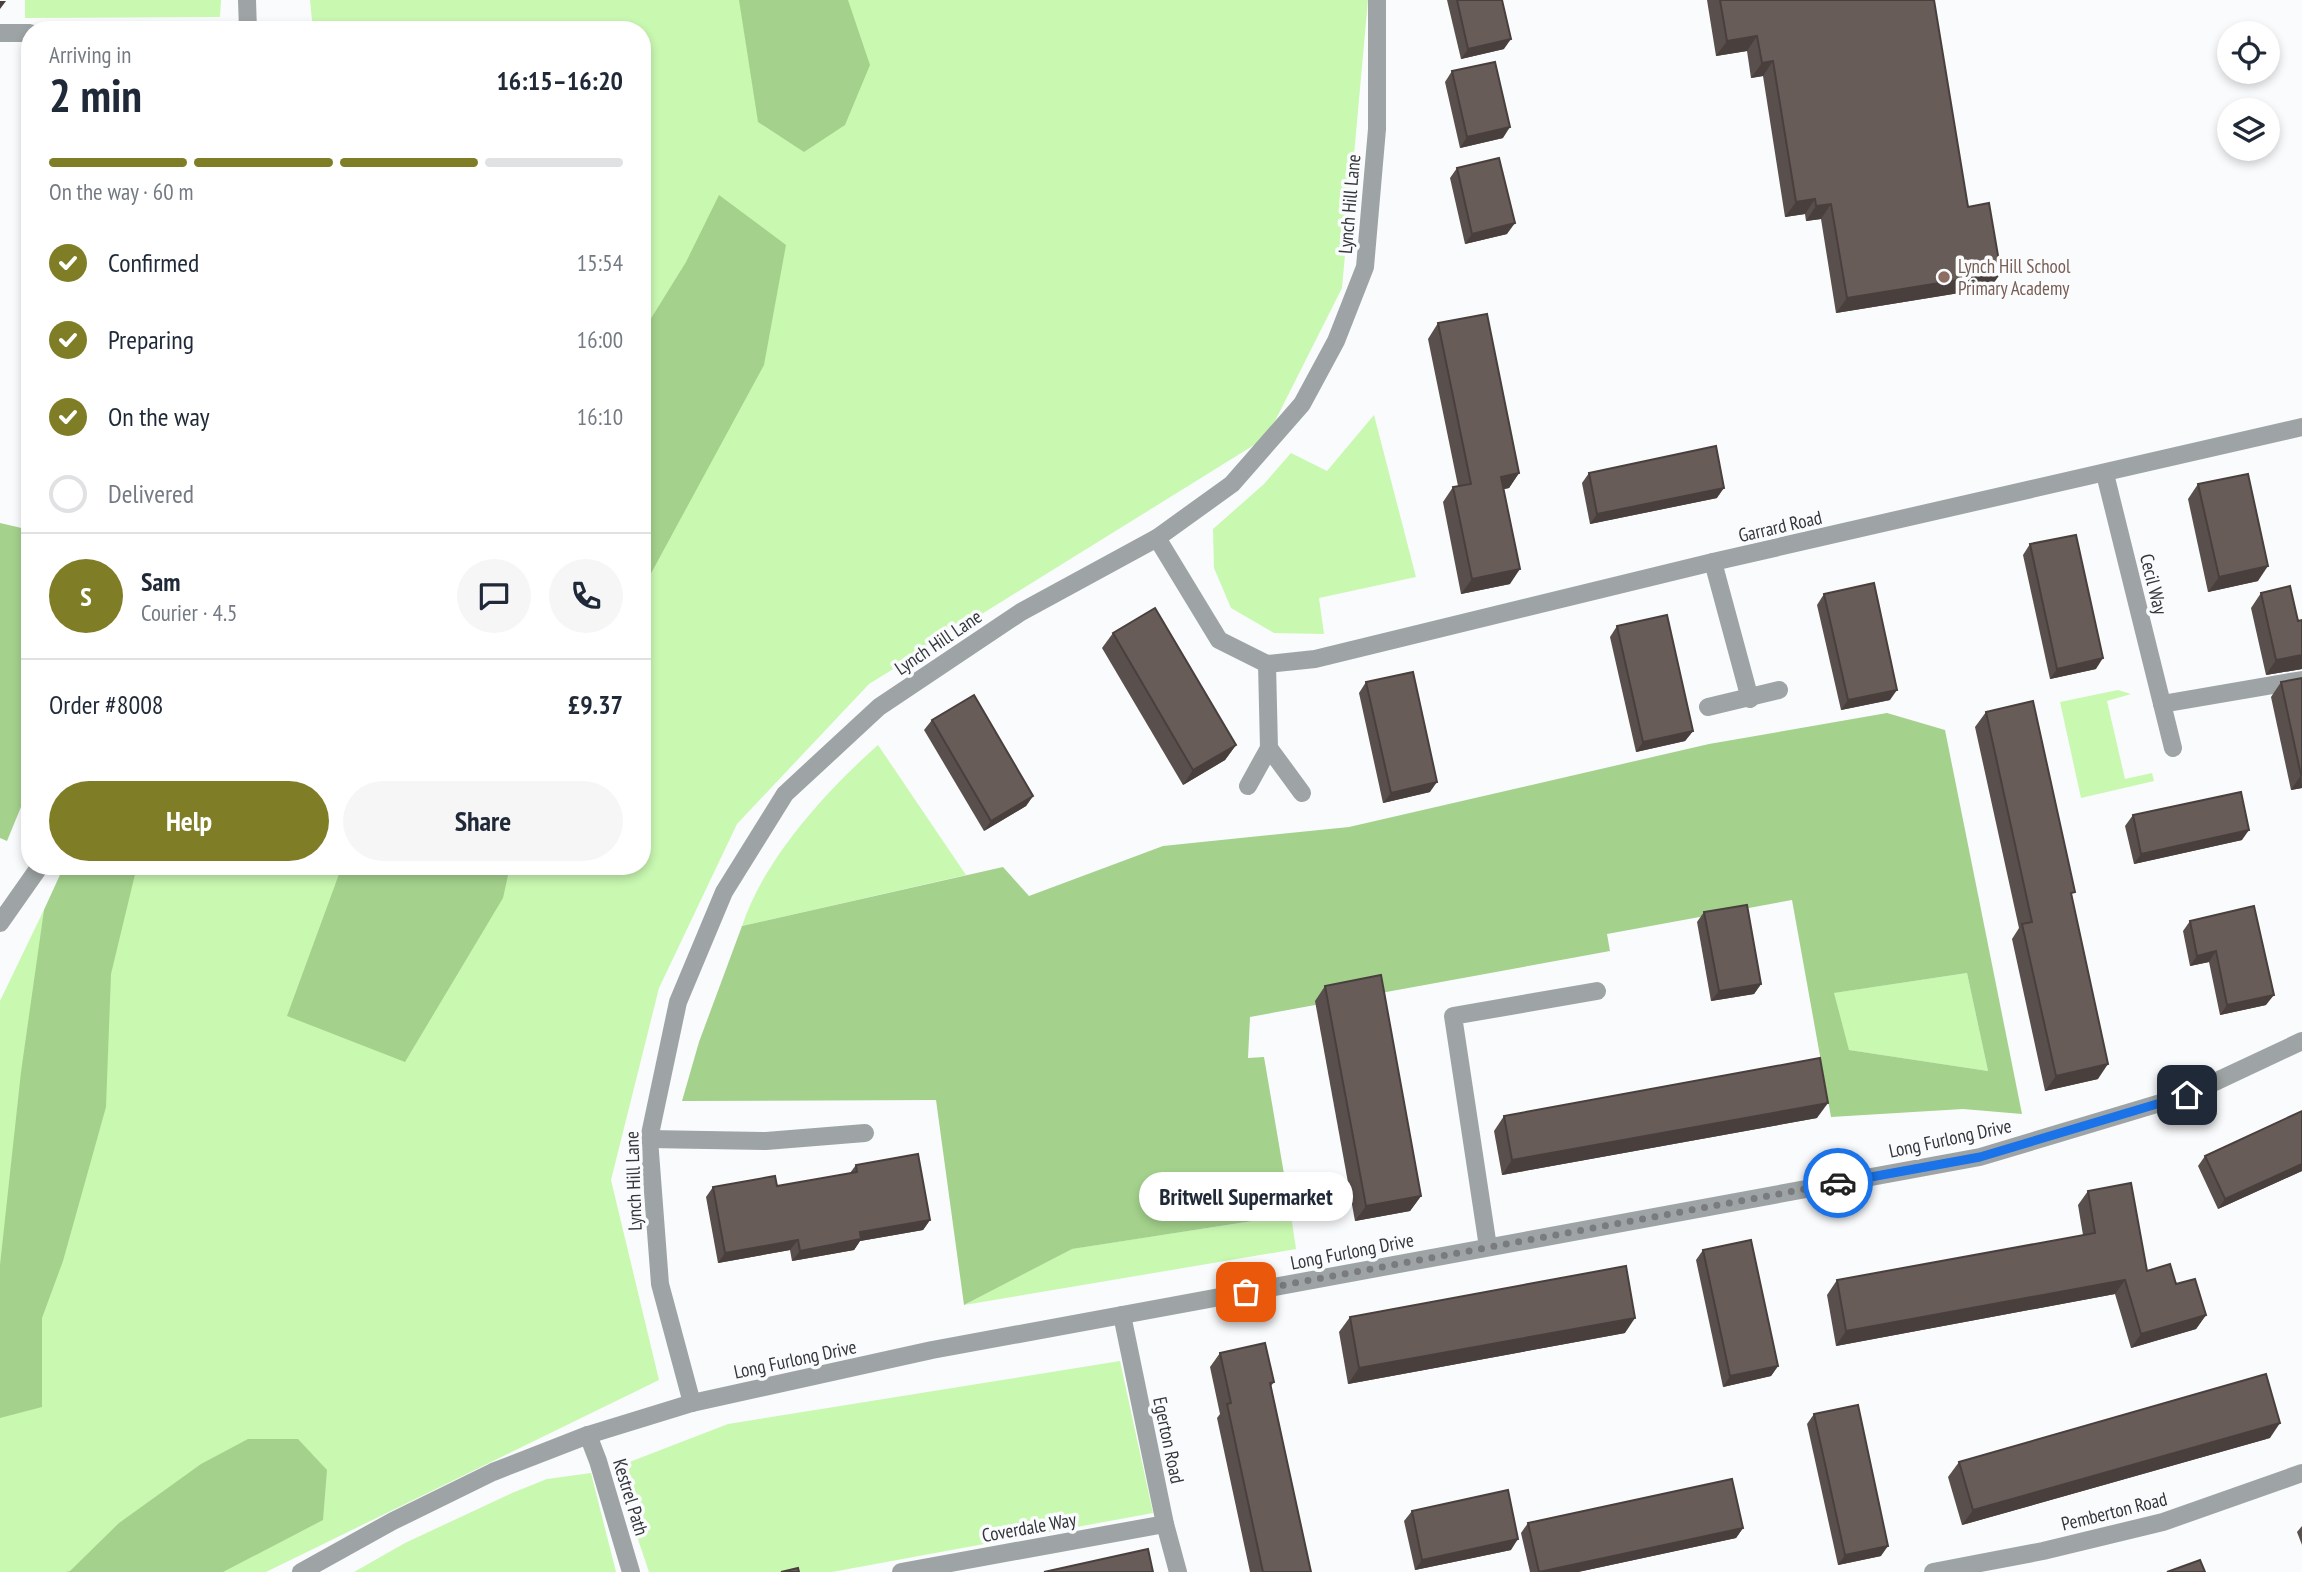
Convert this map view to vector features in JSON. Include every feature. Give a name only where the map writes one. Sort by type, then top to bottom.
[{"type":"street","points":[[247,0],[247,21]]},
{"type":"street","name":"Lynch Hill Lane","points":[[692,1403],[660,1284],[649,1139],[678,1002],[724,892],[785,794],[879,707],[1021,612],[1157,538],[1232,484],[1302,404],[1336,341],[1365,267],[1377,129],[1377,0]]},
{"type":"street","points":[[0,33],[21,33]]},
{"type":"street","name":"Garrard Road","points":[[1267,664],[1315,659],[1713,562],[2302,428]]},
{"type":"street","name":"Cecil Way","points":[[2105,474],[2173,748]]},
{"type":"street","points":[[1157,538],[1220,640],[1267,664],[1269,748],[1248,786]]},
{"type":"street","points":[[1713,562],[1750,699]]},
{"type":"street","points":[[2162,704],[2302,680]]},
{"type":"street","points":[[1707,707],[1779,690]]},
{"type":"street","points":[[1269,748],[1302,793]]},
{"type":"street","points":[[0,923],[34,875]]},
{"type":"street","points":[[1488,1247],[1453,1016],[1597,990]]},
{"type":"street","name":"Long Furlong Drive","points":[[302,1572],[393,1521],[493,1472],[588,1435],[692,1403],[932,1350],[1980,1157],[2187,1095],[2302,1041]]},
{"type":"street","points":[[649,1139],[766,1141],[865,1133]]},
{"type":"street","name":"Egerton Road","points":[[1122,1315],[1165,1524],[1178,1572]]},
{"type":"street","name":"Kestrel Path","points":[[588,1435],[631,1572]]},
{"type":"street","name":"Pemberton Road","points":[[1933,1572],[2043,1551],[2163,1522],[2302,1473]]},
{"type":"street","name":"Coverdale Way","points":[[901,1572],[1165,1524]]},
{"type":"green space","points":[[25,0],[221,0],[220,17],[25,18]]},
{"type":"green space","points":[[310,0],[1368,0],[1342,288],[1267,437],[869,684],[737,824],[659,988],[611,1180],[659,1380],[266,1572],[0,1572],[0,1001],[61,875],[651,875],[651,21],[312,21]]},
{"type":"green space","points":[[739,0],[848,0],[870,65],[845,125],[804,152],[758,122]]},
{"type":"green space","points":[[719,195],[786,245],[764,365],[651,573],[651,318],[686,262]]},
{"type":"green space","points":[[1374,415],[1416,577],[1319,598],[1324,634],[1274,633],[1231,608],[1214,568],[1213,529],[1264,484],[1291,453],[1327,471]]},
{"type":"green space","points":[[0,523],[21,528],[21,807],[7,841],[0,838]]},
{"type":"green space","points":[[2118,690],[2131,694],[2107,701],[2125,779],[2152,773],[2154,781],[2081,798],[2060,702]]},
{"type":"green space","points":[[1887,713],[1945,730],[2022,1114],[1963,1109],[1831,1117],[1792,900],[1607,934],[1610,951],[1250,1017],[1248,1058],[1264,1057],[1291,1215],[1072,1249],[964,1305],[936,1100],[682,1101],[699,1042],[742,926],[1003,867],[1029,896],[1163,846],[1349,827],[1709,744]],"holes":[[[1967,973],[1988,1071],[1849,1050],[1834,993]]]},
{"type":"green space","points":[[878,745],[966,875],[742,926],[765,876],[781,851],[838,783]]},
{"type":"green space","points":[[60,875],[135,875],[111,974],[106,1107],[63,1261],[42,1318],[42,1407],[0,1418],[0,1265],[21,1072],[44,910]]},
{"type":"green space","points":[[339,875],[508,875],[503,898],[405,1062],[287,1016]]},
{"type":"green space","points":[[1967,973],[1988,1071],[1848,1050],[1833,993]]},
{"type":"green space","points":[[1291,1215],[1296,1249],[964,1305],[1071,1249]]},
{"type":"green space","points":[[1120,1361],[1153,1513],[832,1572],[649,1572],[614,1468],[728,1424]]},
{"type":"green space","points":[[248,1439],[298,1439],[327,1470],[323,1520],[223,1572],[66,1572],[119,1523],[201,1464]]},
{"type":"green space","points":[[591,1473],[616,1572],[354,1572],[405,1543],[512,1493],[547,1479]]},
{"type":"building","points":[[1457,0],[1502,0],[1511,39],[1468,49]]},
{"type":"building","points":[[1720,0],[1934,0],[1968,207],[1989,203],[2001,273],[1847,298],[1831,204],[1816,206],[1815,199],[1796,202],[1773,61],[1762,63],[1757,36],[1727,41]]},
{"type":"building","points":[[1495,62],[1510,127],[1467,137],[1452,71]]},
{"type":"building","points":[[1499,158],[1515,223],[1472,234],[1457,168]]},
{"type":"building","points":[[1487,314],[1519,473],[1501,477],[1520,569],[1472,579],[1453,487],[1471,484],[1438,323]]},
{"type":"building","points":[[1716,446],[1724,488],[1597,514],[1589,473]]},
{"type":"building","points":[[2248,474],[2268,566],[2219,577],[2198,484]]},
{"type":"building","points":[[2076,535],[2103,658],[2057,669],[2030,544]]},
{"type":"building","points":[[1874,583],[1897,690],[1848,700],[1824,594]]},
{"type":"building","points":[[2290,586],[2298,621],[2302,620],[2302,655],[2276,660],[2261,593]]},
{"type":"building","points":[[1155,608],[1236,745],[1193,770],[1113,633]]},
{"type":"building","points":[[1667,615],[1693,731],[1643,742],[1617,626]]},
{"type":"building","points":[[1413,672],[1437,782],[1391,793],[1366,682]]},
{"type":"building","points":[[2302,678],[2302,775],[2301,775],[2281,682]]},
{"type":"building","points":[[974,695],[1033,796],[991,821],[932,720]]},
{"type":"building","points":[[2033,701],[2075,892],[2071,893],[2108,1064],[2056,1076],[2022,924],[2032,922],[1986,712]]},
{"type":"building","points":[[2241,792],[2249,830],[2141,854],[2133,815]]},
{"type":"building","points":[[1747,905],[1761,984],[1719,991],[1704,912]]},
{"type":"building","points":[[2254,906],[2274,995],[2227,1005],[2216,951],[2197,956],[2190,921]]},
{"type":"building","points":[[1381,975],[1421,1196],[1366,1206],[1325,986]]},
{"type":"building","points":[[1820,1058],[1828,1103],[1512,1160],[1504,1116]]},
{"type":"building","points":[[2302,1111],[2302,1164],[2225,1199],[2205,1156]]},
{"type":"building","points":[[918,1154],[930,1220],[860,1232],[861,1239],[800,1251],[798,1240],[725,1253],[713,1187],[775,1176],[777,1186],[857,1172],[856,1165]]},
{"type":"building","points":[[2131,1183],[2147,1271],[2170,1264],[2176,1284],[2195,1279],[2206,1315],[2141,1334],[2125,1280],[1846,1331],[1837,1280],[2095,1233],[2088,1191]]},
{"type":"building","points":[[1751,1240],[1778,1366],[1730,1376],[1703,1250]]},
{"type":"building","points":[[1626,1266],[1635,1318],[1359,1368],[1350,1317]]},
{"type":"building","points":[[1265,1343],[1274,1382],[1270,1383],[1311,1572],[1263,1572],[1227,1404],[1231,1403],[1220,1353]]},
{"type":"building","points":[[2266,1374],[2280,1423],[1973,1510],[1959,1462]]},
{"type":"building","points":[[1858,1405],[1888,1546],[1845,1555],[1814,1414]]},
{"type":"building","points":[[1732,1479],[1743,1528],[1539,1572],[1528,1523]]},
{"type":"building","points":[[1508,1490],[1518,1539],[1422,1560],[1412,1511]]},
{"type":"building","points":[[1148,1549],[1153,1572],[1044,1572]]},
{"type":"building","points":[[2200,1560],[2205,1572],[2167,1572]]},
{"type":"building","points":[[798,1568],[799,1572],[781,1572]]},
{"type":"way so far","points":[[1246,1292],[1838,1183]]},
{"type":"place","name":"Lynch Hill School Primary Academy","points":[[1944,277]]},
{"type":"place","name":"Britwell Supermarket","points":[[1246,1292]]},
{"type":"route","points":[[1838,1183],[1980,1157],[2187,1095]]}]
